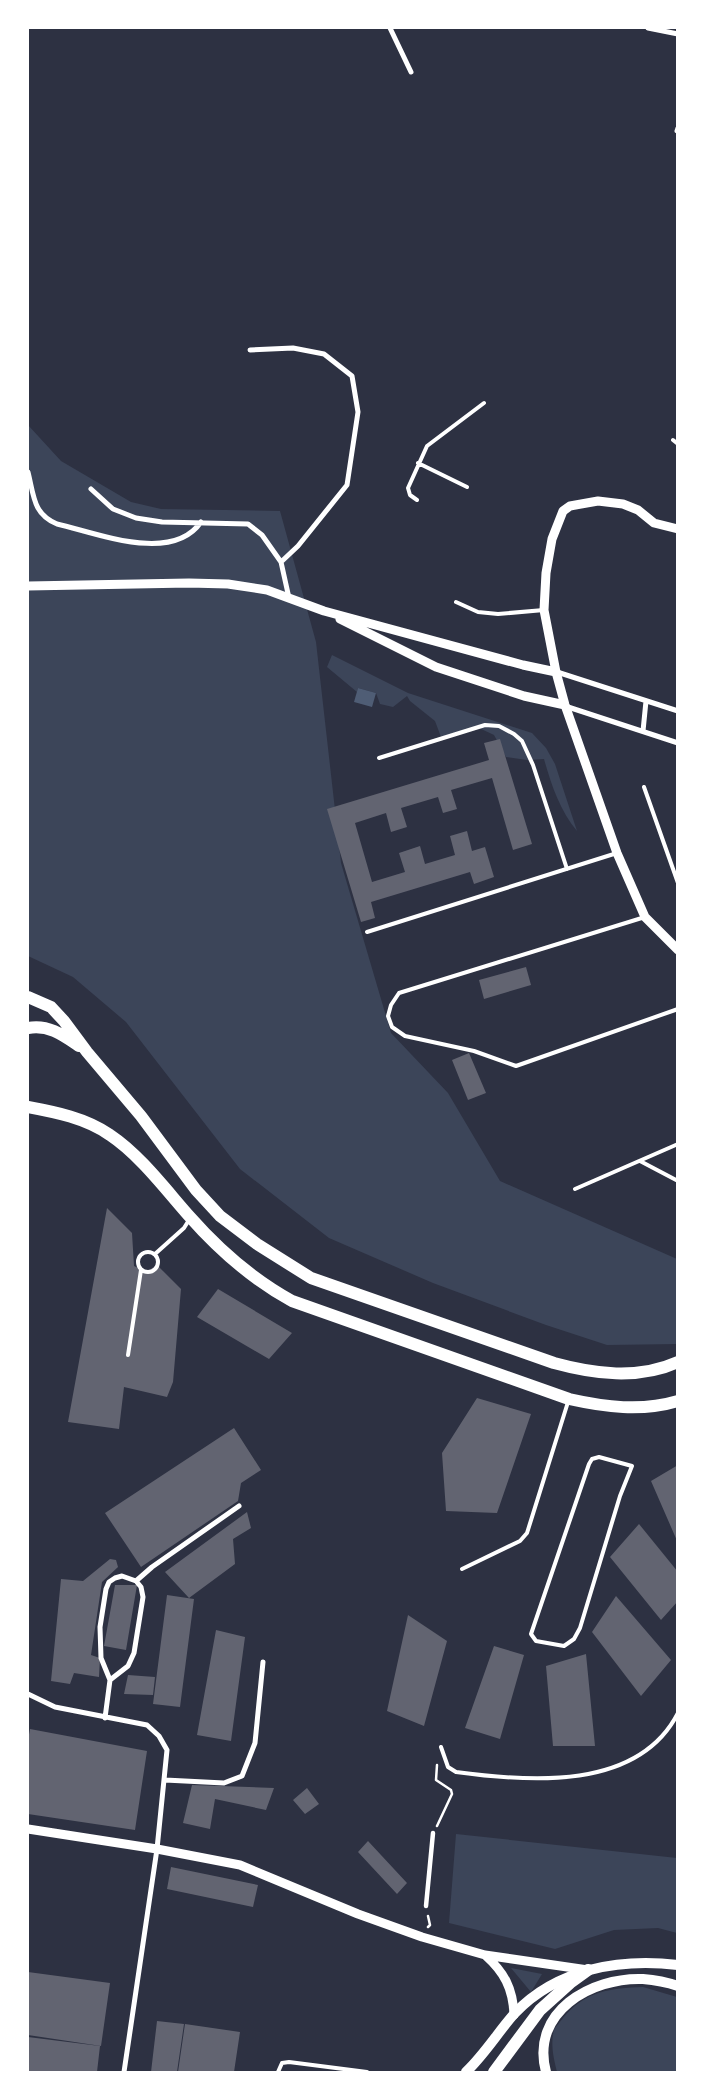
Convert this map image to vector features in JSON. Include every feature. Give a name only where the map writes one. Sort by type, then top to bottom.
[{"type":"main road","points":[[28,997],[51,1007],[64,1021],[87,1052],[141,1116],[196,1190],[220,1216],[257,1244],[311,1278],[545,1360],[579,1370],[610,1374],[646,1372],[678,1362]]},
{"type":"main road","points":[[28,1028],[35,1026],[57,1031],[87,1052]]},
{"type":"main road","points":[[28,1101],[44,1110]]},
{"type":"main road","points":[[28,1106],[74,1117],[110,1134],[150,1171],[231,1260],[261,1282],[292,1301],[569,1399],[598,1406],[622,1408],[641,1408],[678,1401]]},
{"type":"main road","points":[[466,2072],[479,2059],[514,2015],[541,1991],[570,1976],[605,1966],[633,1962],[678,1965]]},
{"type":"main road","points":[[494,2072],[540,2010],[558,1992],[588,1970]]},
{"type":"main road","points":[[546,2072],[543,2046],[548,2027],[554,2017],[578,1995],[601,1985],[625,1980],[642,1979],[678,1986]]},
{"type":"street","points":[[390,28],[411,72]]},
{"type":"street","points":[[648,28],[678,34]]},
{"type":"street","points":[[250,350],[293,348],[324,354],[352,376],[358,412],[347,486],[298,546],[281,562]]},
{"type":"street","points":[[28,472],[39,512],[45,519],[57,524],[148,545],[186,537],[195,531],[200,522]]},
{"type":"street","points":[[91,489],[113,509],[136,518],[162,522],[248,524],[262,535],[281,562],[289,598]]},
{"type":"street","points":[[678,529],[654,523],[638,510],[623,504],[598,501],[570,506],[563,511],[552,539],[546,573],[544,610],[556,672],[565,705],[616,853],[645,917],[678,950]]},
{"type":"street","points":[[28,586],[189,582],[228,584],[267,590],[324,611],[523,665],[556,672],[678,711]]},
{"type":"street","points":[[324,611],[436,668],[524,696],[565,705],[678,743]]},
{"type":"street","points":[[643,731],[646,701]]},
{"type":"street","points":[[136,1581],[152,1567],[239,1506]]},
{"type":"street","points":[[105,1718],[110,1680],[102,1663],[100,1627],[106,1589],[109,1582],[122,1576],[136,1581],[141,1587],[143,1597],[134,1653],[128,1666],[110,1680]]},
{"type":"street","points":[[166,1780],[224,1783],[242,1776],[255,1743],[263,1662]]},
{"type":"street","points":[[28,1694],[55,1707],[147,1725],[159,1736],[167,1750],[166,1780],[157,1848],[124,2072]]},
{"type":"street","points":[[28,1829],[157,1848],[240,1865],[422,1937],[485,1955],[588,1970]]},
{"type":"street","points":[[426,1906],[433,1833]]},
{"type":"street","points":[[485,1955],[495,1964],[508,1981],[514,2015]]},
{"type":"lane","points":[[417,500],[410,495],[408,488],[427,446],[484,403]]},
{"type":"lane","points":[[673,440],[678,444]]},
{"type":"lane","points":[[418,463],[467,487]]},
{"type":"lane","points":[[456,602],[478,612],[498,614],[544,610]]},
{"type":"lane","points":[[379,758],[485,724],[499,726],[514,734],[522,741],[533,765],[567,869]]},
{"type":"lane","points":[[644,787],[678,884]]},
{"type":"lane","points":[[367,932],[616,853]]},
{"type":"lane","points":[[645,917],[399,993],[391,1005],[388,1016],[392,1027],[405,1036],[474,1051],[516,1066],[678,1009]]},
{"type":"lane","points":[[575,1189],[678,1144]]},
{"type":"lane","points":[[639,1161],[678,1181]]},
{"type":"lane","points":[[155,1254],[184,1228],[191,1218]]},
{"type":"lane","points":[[146,1252],[155,1254],[158,1258],[158,1267],[150,1273],[138,1267],[138,1258],[146,1252]]},
{"type":"lane","points":[[128,1355],[141,1270]]},
{"type":"lane","points":[[462,1569],[520,1541],[526,1533],[569,1399]]},
{"type":"lane","points":[[599,1457],[632,1466],[620,1496],[580,1628],[574,1639],[564,1646],[536,1641],[531,1634],[589,1464],[592,1459],[599,1457]]},
{"type":"lane","points":[[441,1747],[448,1768],[456,1772],[532,1780],[589,1774],[626,1763],[646,1752],[664,1733],[678,1713]]},
{"type":"lane","points":[[278,2072],[282,2063],[289,2062],[367,2072]]},
{"type":"path","points":[[433,1833],[452,1794],[451,1790],[436,1780],[441,1747]]},
{"type":"shaded area","points":[[28,425],[61,461],[131,502],[161,509],[280,511],[316,642],[341,863],[391,1033],[448,1093],[500,1181],[677,1259],[677,1344],[607,1345],[546,1325],[433,1283],[329,1238],[240,1169],[126,1022],[73,977],[28,956]]},
{"type":"shaded area","points":[[332,655],[408,693],[532,733],[546,748],[555,764],[577,831],[561,806],[544,759],[527,760],[506,757],[494,735],[477,727],[441,737],[435,721],[410,701],[407,696],[393,707],[380,704],[376,693],[358,688],[357,692],[327,667]]},
{"type":"shaded area","points":[[358,688],[376,693],[372,707],[354,702]]},
{"type":"shaded area","points":[[456,1834],[677,1858],[677,1933],[658,1928],[614,1930],[555,1949],[449,1923]]},
{"type":"shaded area","points":[[511,1968],[542,1974],[531,1992]]},
{"type":"shaded area","points":[[643,1987],[677,1997],[677,2072],[557,2072],[552,2046],[554,2030],[571,2009],[580,2002],[599,1993],[620,1988]]},
{"type":"building","points":[[500,739],[532,844],[513,850],[492,778],[451,790],[457,809],[443,813],[438,797],[401,808],[407,827],[391,832],[386,813],[355,823],[372,882],[405,872],[399,853],[420,846],[425,864],[455,855],[450,836],[467,831],[472,851],[485,847],[494,877],[474,884],[470,872],[371,902],[375,918],[361,922],[327,809],[489,760],[484,743]]},
{"type":"building","points":[[526,967],[531,985],[484,999],[479,980]]},
{"type":"building","points":[[469,1053],[486,1093],[468,1100],[452,1060]]},
{"type":"building","points":[[107,1208],[132,1233],[134,1266],[146,1272],[157,1265],[181,1289],[173,1382],[167,1397],[124,1387],[119,1429],[68,1422]]},
{"type":"building","points":[[218,1289],[292,1333],[269,1359],[197,1317]]},
{"type":"building","points":[[477,1398],[531,1414],[497,1513],[446,1511],[442,1453]]},
{"type":"building","points":[[234,1428],[261,1470],[241,1483],[238,1501],[141,1567],[105,1513]]},
{"type":"building","points":[[678,1465],[678,1543],[651,1481]]},
{"type":"building","points":[[247,1512],[251,1528],[233,1539],[235,1564],[189,1598],[165,1572]]},
{"type":"building","points":[[639,1524],[678,1572],[678,1601],[661,1620],[610,1557]]},
{"type":"building","points":[[110,1559],[116,1560],[118,1567],[102,1582],[91,1655],[100,1658],[99,1677],[74,1673],[70,1684],[51,1681],[61,1579],[83,1581]]},
{"type":"building","points":[[115,1585],[137,1585],[126,1650],[104,1646]]},
{"type":"building","points":[[167,1595],[194,1599],[180,1707],[153,1704]]},
{"type":"building","points":[[616,1596],[671,1660],[641,1696],[592,1632]]},
{"type":"building","points":[[408,1615],[447,1641],[424,1726],[387,1711]]},
{"type":"building","points":[[216,1630],[245,1637],[231,1741],[197,1735]]},
{"type":"building","points":[[494,1646],[524,1655],[500,1739],[465,1728]]},
{"type":"building","points":[[586,1654],[595,1746],[553,1746],[546,1666]]},
{"type":"building","points":[[128,1675],[155,1677],[153,1695],[124,1694]]},
{"type":"building","points":[[30,1729],[147,1751],[135,1830],[28,1814],[28,1740]]},
{"type":"building","points":[[192,1785],[274,1788],[266,1810],[215,1799],[210,1829],[183,1823]]},
{"type":"building","points":[[307,1788],[319,1804],[305,1814],[293,1800]]},
{"type":"building","points":[[368,1841],[407,1883],[397,1894],[358,1852]]},
{"type":"building","points":[[171,1867],[258,1885],[253,1907],[167,1889]]},
{"type":"building","points":[[28,1972],[110,1983],[101,2046],[28,2035]]},
{"type":"building","points":[[157,2021],[184,2024],[177,2072],[151,2072]]},
{"type":"building","points":[[185,2024],[240,2032],[234,2072],[178,2072]]},
{"type":"building","points":[[28,2037],[100,2046],[97,2072],[28,2072]]}]
